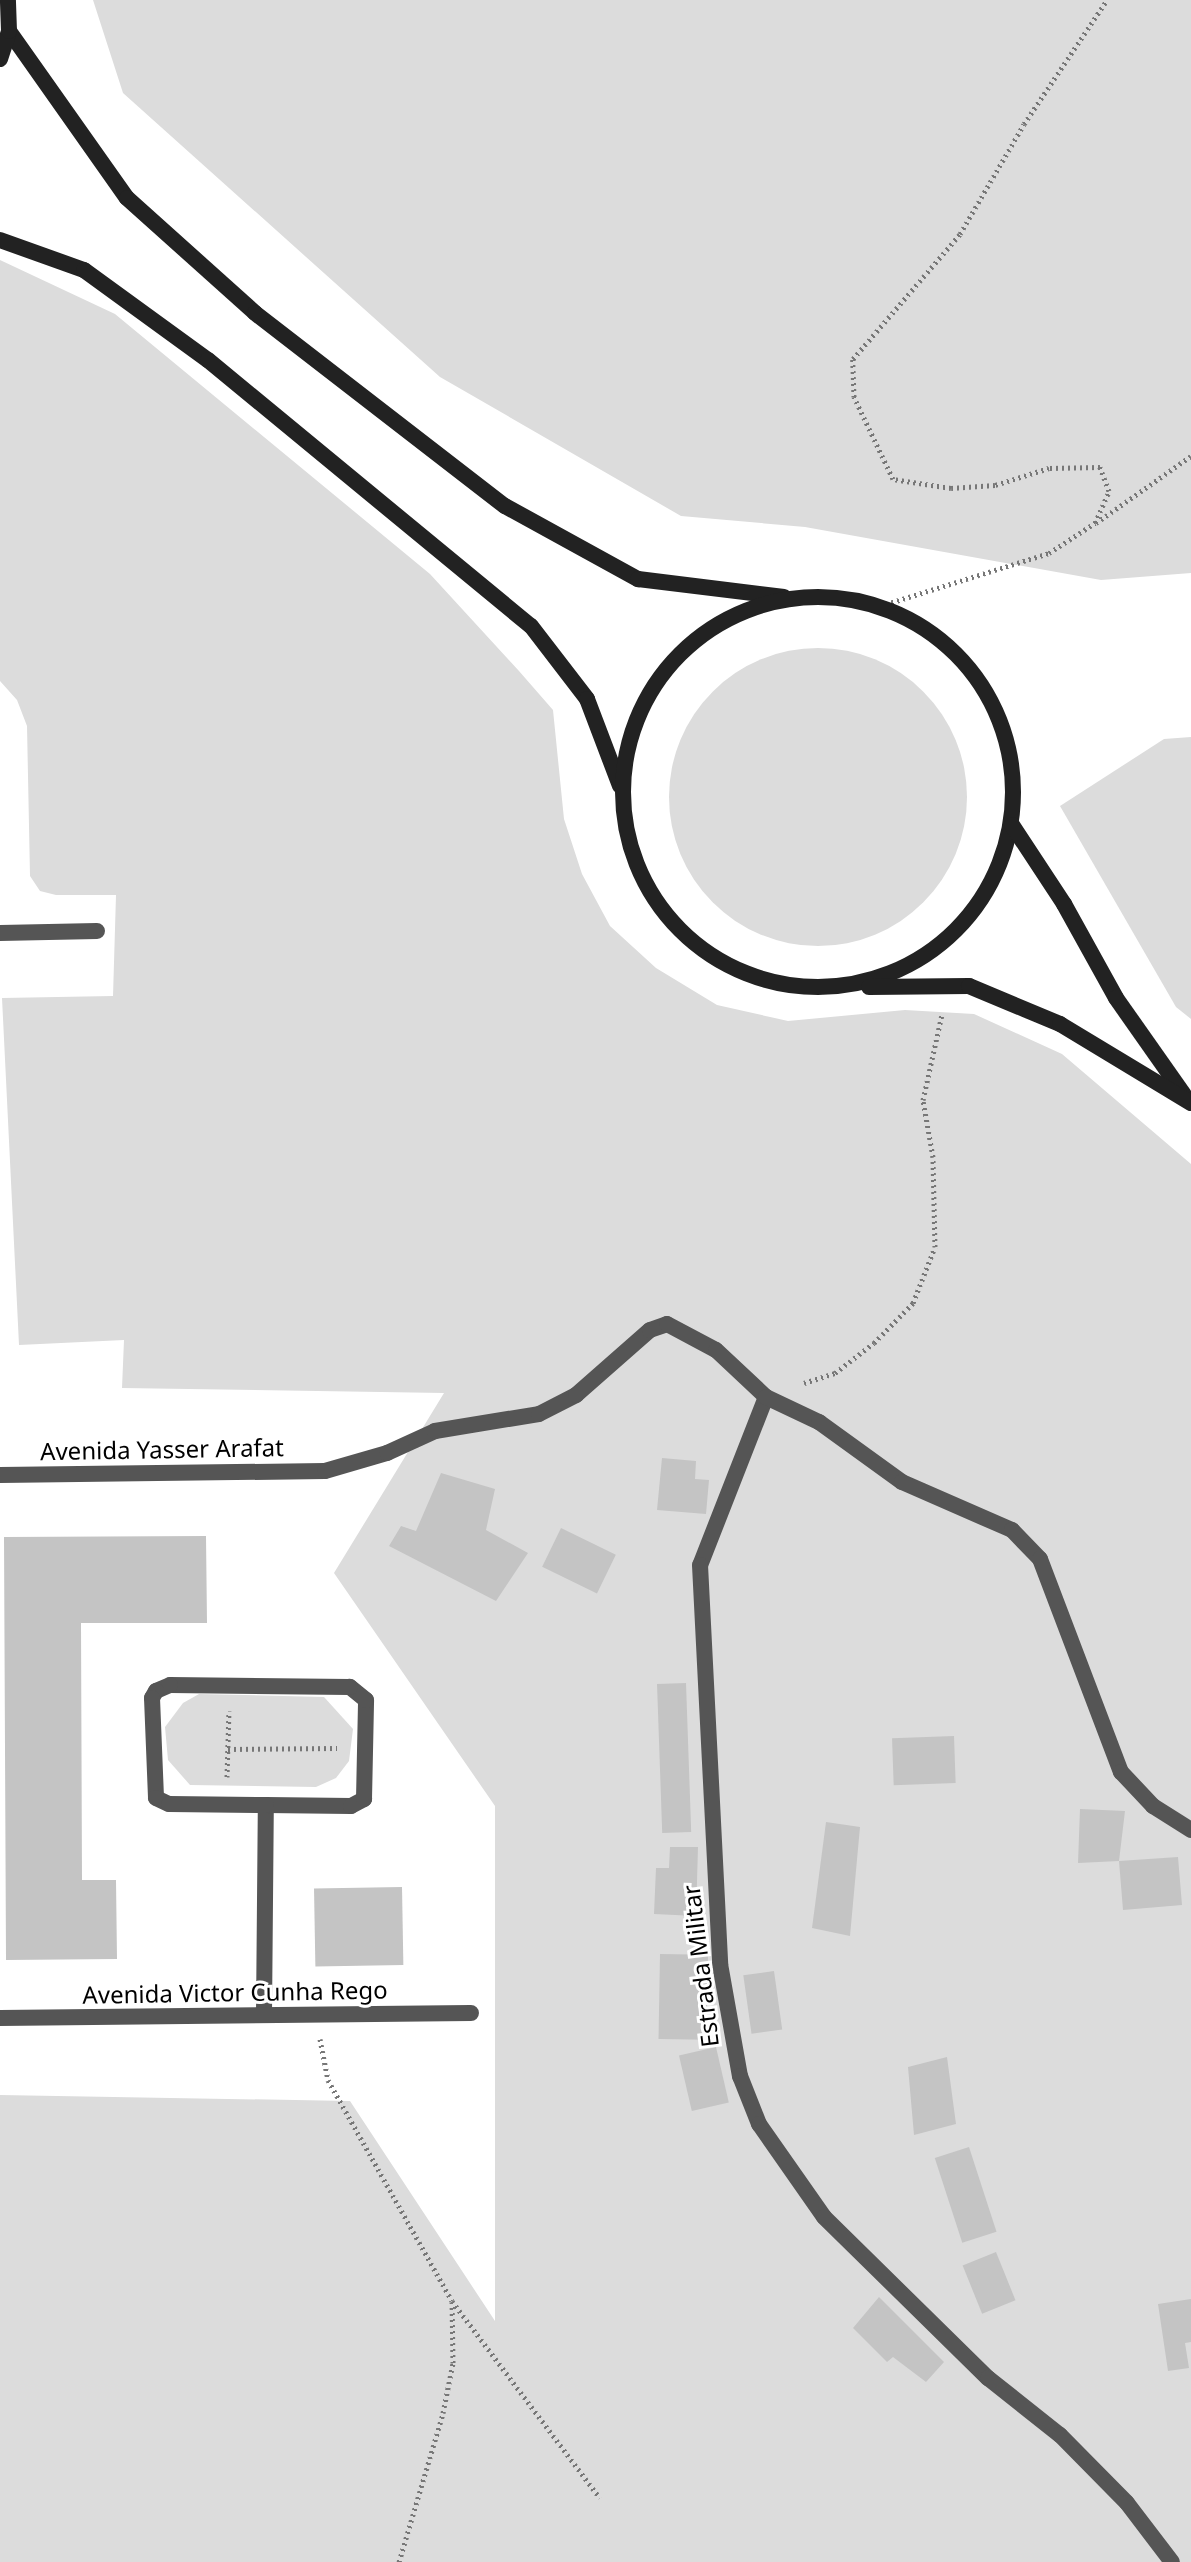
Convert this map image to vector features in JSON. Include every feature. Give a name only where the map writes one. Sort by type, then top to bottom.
[{"type":"street","points":[[0,59],[9,31],[8,0]]},
{"type":"street","points":[[9,31],[127,198],[255,313],[505,506],[638,579],[789,598],[835,596],[880,606],[915,622],[953,650],[984,687],[1004,730],[1014,776],[1012,825],[989,886],[968,918],[929,954],[883,977],[832,988]]},
{"type":"street","points":[[0,240],[84,270],[208,360],[531,626],[587,699],[621,787],[630,852],[660,909],[707,954],[767,982],[832,988],[969,986],[1060,1024],[1190,1102]]},
{"type":"street","points":[[621,787],[630,733],[653,684],[689,643],[736,614],[789,598]]},
{"type":"street","points":[[1012,825],[1064,904],[1116,998],[1190,1102]]},
{"type":"street","points":[[0,933],[97,931]]},
{"type":"street","name":"Avenida Yasser Arafat","points":[[0,1475],[325,1471],[435,1431],[539,1414],[576,1395],[658,1326],[675,1327],[716,1350],[772,1400]]},
{"type":"street","points":[[772,1400],[819,1422],[902,1482],[1012,1530],[1040,1559],[1121,1772],[1153,1806],[1191,1830]]},
{"type":"street","name":"Estrada Militar","points":[[772,1400],[700,1565],[720,1964],[740,2076],[759,2124],[824,2217],[988,2378],[1060,2435],[1127,2503],[1172,2562]]},
{"type":"street","points":[[170,1685],[357,1690],[366,1700],[366,1747],[367,1791],[359,1803],[169,1804],[156,1798],[152,1698],[170,1685]]},
{"type":"street","points":[[264,2015],[266,1805]]},
{"type":"street","name":"Avenida Victor Cunha Rego","points":[[0,2018],[471,2013]]},
{"type":"path","points":[[1095,523],[1109,491],[1100,467],[1049,468],[995,485],[951,488],[893,479],[854,397],[853,359],[960,234],[1024,124],[1107,0]]},
{"type":"path","points":[[880,606],[1049,553],[1191,456]]},
{"type":"path","points":[[772,1400],[795,1386],[844,1366],[913,1303],[935,1247],[933,1157],[923,1100],[948,984]]},
{"type":"path","points":[[227,1804],[229,1686]]},
{"type":"path","points":[[228,1749],[366,1747]]},
{"type":"path","points":[[316,2015],[328,2080],[452,2301],[600,2498]]},
{"type":"path","points":[[399,2562],[443,2413],[453,2363],[452,2301]]},
{"type":"shaded area","points":[[93,0],[1191,0],[1191,573],[1101,580],[805,527],[681,516],[440,377],[123,93]]},
{"type":"shaded area","points":[[0,260],[115,314],[430,574],[553,710],[564,819],[582,874],[610,926],[656,968],[717,1005],[788,1021],[905,1010],[974,1014],[1062,1054],[1191,1164],[1191,2562],[0,2562],[0,2095],[350,2101],[495,2321],[495,1806],[334,1573],[444,1393],[122,1388],[124,1340],[19,1345],[2,998],[113,996],[116,895],[56,895],[40,891],[30,876],[27,726],[17,700],[0,681]]},
{"type":"shaded area","points":[[818,648],[847,651],[875,659],[901,673],[933,702],[956,740],[964,768],[967,797],[964,826],[956,854],[942,880],[913,912],[875,935],[847,943],[818,946],[789,943],[761,935],[735,921],[703,892],[680,854],[672,826],[669,797],[672,768],[680,740],[694,714],[723,682],[761,659],[789,651]]},
{"type":"shaded area","points":[[1191,737],[1191,1019],[1176,1007],[1060,806],[1164,739]]},
{"type":"shaded area","points":[[199,1694],[324,1697],[353,1729],[349,1761],[336,1778],[316,1787],[190,1785],[168,1760],[165,1727],[183,1703]]},
{"type":"building","points":[[662,1458],[696,1461],[695,1479],[709,1480],[706,1514],[657,1510]]},
{"type":"building","points":[[441,1473],[495,1489],[486,1530],[528,1553],[496,1601],[389,1546],[401,1526],[416,1531]]},
{"type":"building","points":[[561,1528],[616,1555],[597,1593],[542,1567]]},
{"type":"building","points":[[206,1536],[207,1623],[81,1623],[82,1880],[116,1880],[117,1959],[6,1960],[4,1537]]},
{"type":"building","points":[[686,1683],[691,1832],[662,1833],[657,1684]]},
{"type":"building","points":[[954,1736],[956,1783],[894,1785],[892,1738]]},
{"type":"building","points":[[1080,1809],[1125,1811],[1119,1861],[1078,1863]]},
{"type":"building","points":[[826,1822],[860,1827],[850,1936],[812,1928]]},
{"type":"building","points":[[670,1847],[698,1847],[696,1916],[654,1914],[656,1868],[669,1868]]},
{"type":"building","points":[[1178,1857],[1182,1905],[1123,1910],[1119,1861]]},
{"type":"building","points":[[402,1887],[403,1965],[315,1967],[314,1889]]},
{"type":"building","points":[[660,1954],[708,1955],[707,2040],[659,2039]]},
{"type":"building","points":[[774,1971],[782,2029],[752,2034],[743,1975]]},
{"type":"building","points":[[716,2047],[729,2103],[692,2111],[679,2056]]},
{"type":"building","points":[[947,2057],[956,2124],[914,2135],[908,2067]]},
{"type":"building","points":[[969,2147],[997,2232],[962,2243],[935,2158]]},
{"type":"building","points":[[996,2252],[1015,2300],[982,2314],[963,2265]]},
{"type":"building","points":[[879,2297],[944,2362],[926,2382],[893,2357],[887,2362],[853,2328]]},
{"type":"building","points":[[1191,2299],[1191,2342],[1185,2343],[1189,2368],[1168,2371],[1158,2304]]}]
